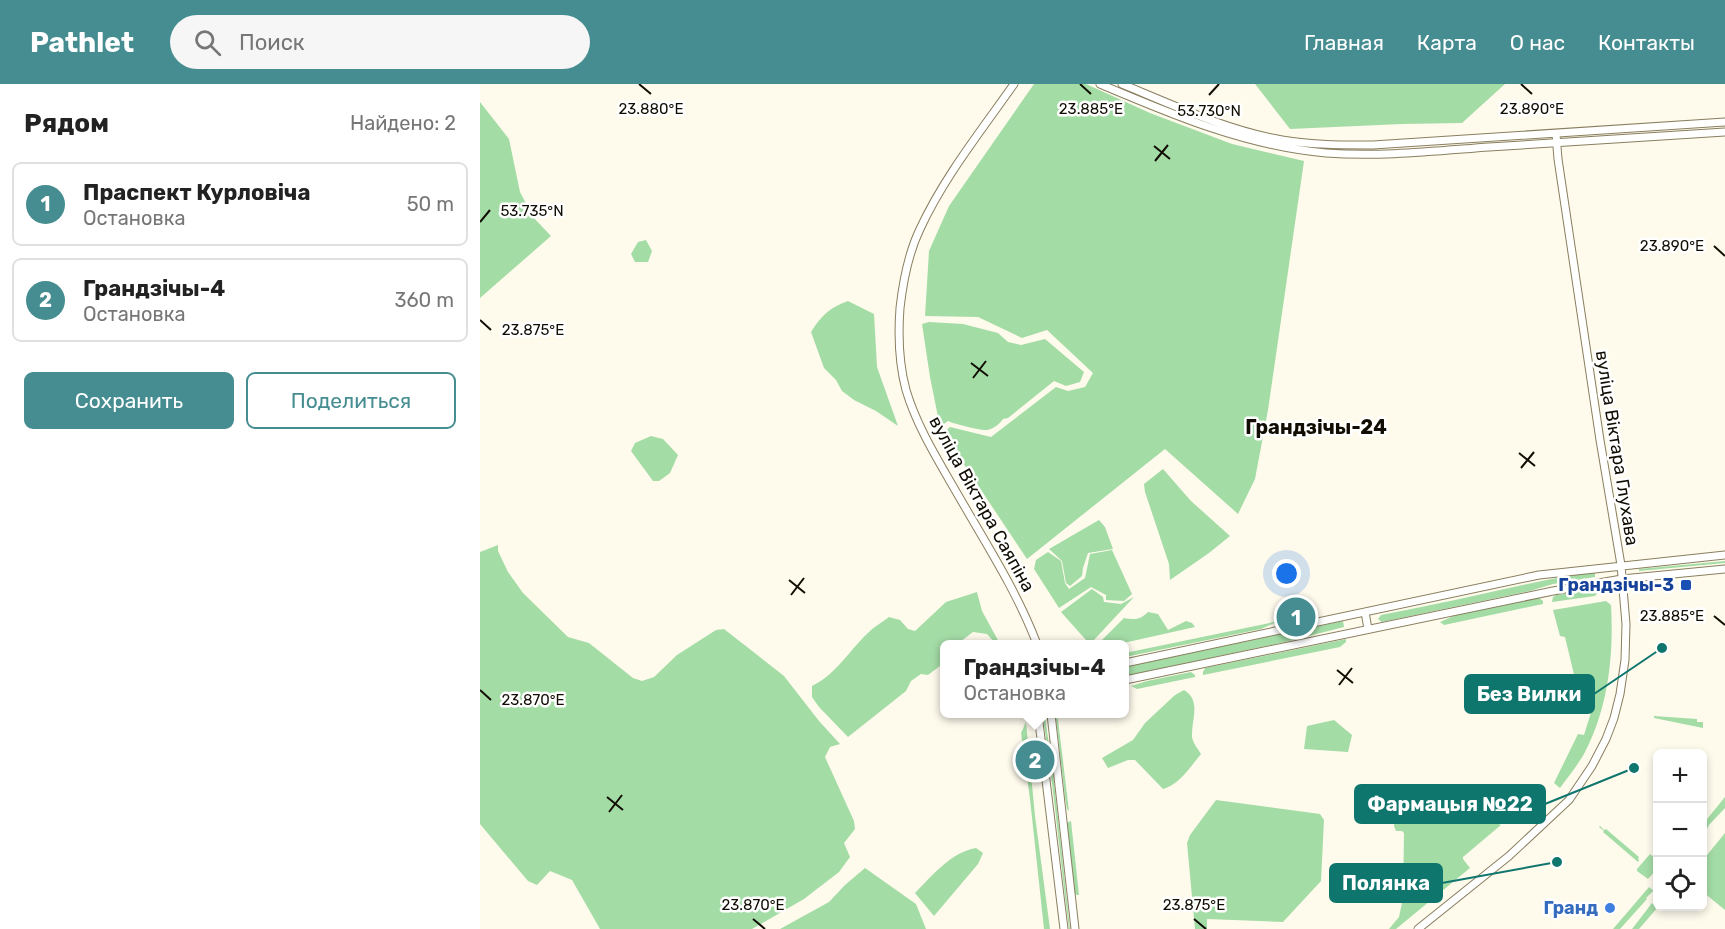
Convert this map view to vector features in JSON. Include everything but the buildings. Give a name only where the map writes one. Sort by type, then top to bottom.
[{"type":"street","name":"вуліца Віктара Саяпіна","points":[[1014,84],[955,168],[919,231],[907,264],[902,292],[899,326],[900,357],[906,390],[919,422],[944,471],[1019,601],[1035,640]]},
{"type":"street","points":[[1100,84],[1176,116],[1236,136],[1326,153],[1404,153],[1725,132]]},
{"type":"street","points":[[1122,84],[1178,108],[1234,127],[1280,139],[1327,145],[1373,145],[1725,122]]},
{"type":"street","name":"вуліца Віктара Глухава","points":[[1418,929],[1509,856],[1563,807],[1592,766],[1614,718],[1620,694],[1625,660],[1626,624],[1621,565],[1600,440],[1556,134]]},
{"type":"street","points":[[1274,145],[1272,140],[1280,139]]},
{"type":"street","points":[[1129,662],[1539,575],[1725,555]]},
{"type":"street","points":[[1129,679],[1553,591],[1622,579],[1725,569]]},
{"type":"street","points":[[1365,612],[1368,629]]},
{"type":"street","points":[[1038,718],[1064,929]]},
{"type":"street","points":[[1051,718],[1075,929]]},
{"type":"green space","points":[[1034,84],[1086,84],[1150,113],[1232,144],[1304,161],[1268,410],[1255,479],[1238,514],[1165,449],[1027,559],[943,433],[950,427],[991,437],[1056,387],[1068,391],[1085,387],[1093,373],[1047,330],[1022,338],[978,317],[925,316],[929,251],[949,206]]},
{"type":"green space","points":[[1255,84],[1505,84],[1462,123],[1290,129]]},
{"type":"green space","points":[[480,102],[509,139],[520,192],[533,217],[551,236],[480,298]]},
{"type":"green space","points":[[646,240],[652,251],[648,262],[635,262],[631,254],[638,242]]},
{"type":"green space","points":[[848,301],[874,314],[877,367],[898,426],[842,391],[836,380],[824,368],[811,332],[826,313]]},
{"type":"green space","points":[[929,322],[963,324],[998,333],[1008,342],[1021,345],[1045,339],[1084,372],[1080,382],[1066,386],[1054,381],[1008,418],[989,429],[984,430],[948,421],[940,427],[922,324]]},
{"type":"green space","points":[[651,436],[663,439],[678,455],[670,473],[659,481],[653,481],[631,451],[635,443]]},
{"type":"green space","points":[[1163,469],[1191,501],[1230,536],[1170,580],[1169,564],[1144,484]]},
{"type":"green space","points":[[1099,520],[1105,527],[1113,549],[1088,553],[1082,576],[1070,586],[1066,583],[1062,561],[1049,549]]},
{"type":"green space","points":[[498,545],[498,551],[508,572],[523,593],[568,637],[589,643],[633,678],[642,681],[654,677],[677,655],[716,630],[724,629],[784,676],[840,744],[830,747],[825,757],[854,821],[855,829],[844,843],[850,857],[839,872],[804,899],[752,929],[600,929],[572,880],[550,871],[537,885],[528,881],[480,824],[480,552]]},
{"type":"green space","points":[[1112,550],[1132,594],[1124,601],[1106,600],[1106,595],[1091,587],[1059,608],[1034,569],[1036,560],[1048,552],[1061,561],[1065,583],[1069,589],[1085,578],[1090,554]]},
{"type":"green space","points":[[1725,561],[1725,563],[1639,571],[1639,569]]},
{"type":"green space","points":[[1595,571],[1595,577],[1553,584],[1530,591],[1382,622],[1378,619],[1381,615]]},
{"type":"green space","points":[[1598,588],[1599,591],[1595,596],[1552,602],[1556,595]]},
{"type":"green space","points":[[1092,589],[1103,597],[1104,602],[1121,604],[1134,597],[1094,640],[1086,640],[1061,612]]},
{"type":"green space","points":[[977,592],[982,611],[998,640],[992,640],[987,634],[973,632],[962,640],[940,640],[940,665],[928,675],[921,674],[911,681],[906,691],[848,737],[819,707],[812,697],[812,686],[829,675],[870,631],[889,617],[900,620],[908,629],[915,631],[946,602]]},
{"type":"green space","points":[[1539,598],[1543,604],[1444,625],[1440,622],[1456,615]]},
{"type":"green space","points":[[1606,601],[1611,605],[1612,624],[1610,663],[1604,701],[1584,754],[1560,788],[1554,783],[1578,734],[1584,735],[1593,706],[1588,704],[1583,693],[1575,690],[1572,685],[1576,683],[1565,637],[1560,636],[1553,610]]},
{"type":"green space","points":[[1148,612],[1158,614],[1168,630],[1186,621],[1195,627],[1129,642],[1102,640],[1124,618],[1142,617]]},
{"type":"green space","points":[[1279,621],[1261,629],[1129,656],[1129,652]]},
{"type":"green space","points":[[1343,621],[1344,627],[1285,642],[1129,675],[1129,667]]},
{"type":"green space","points":[[1346,639],[1340,647],[1203,675],[1205,668]]},
{"type":"green space","points":[[1191,672],[1195,677],[1137,689],[1131,686],[1147,681]]},
{"type":"green space","points":[[1184,690],[1193,700],[1192,737],[1201,754],[1184,774],[1175,783],[1163,789],[1135,760],[1128,760],[1108,768],[1102,758],[1133,740],[1145,723],[1175,695]]},
{"type":"green space","points":[[1654,716],[1697,719],[1697,722],[1703,722],[1703,728],[1654,718]]},
{"type":"green space","points":[[1043,718],[1045,718],[1053,773],[1070,929],[1069,929]]},
{"type":"green space","points":[[1058,718],[1069,811],[1065,797],[1056,719]]},
{"type":"green space","points":[[1334,720],[1352,735],[1348,752],[1304,749],[1307,726]]},
{"type":"green space","points":[[1026,722],[1035,816],[1050,929],[1044,929],[1021,733]]},
{"type":"green space","points":[[1725,797],[1725,808],[1707,829],[1707,819]]},
{"type":"green space","points":[[1216,800],[1320,814],[1324,820],[1321,881],[1283,922],[1207,919],[1207,929],[1195,929],[1187,843],[1190,835]]},
{"type":"green space","points":[[1396,812],[1488,819],[1501,825],[1463,857],[1470,868],[1396,929],[1389,929],[1399,917],[1403,898],[1404,833],[1396,831],[1394,826]]},
{"type":"green space","points":[[1071,821],[1079,895],[1075,894],[1073,885],[1066,823]]},
{"type":"green space","points":[[1600,826],[1639,857],[1638,862],[1603,832]]},
{"type":"green space","points":[[1725,833],[1725,910],[1707,895],[1707,855]]},
{"type":"green space","points":[[976,848],[983,853],[978,864],[934,916],[915,893],[935,872],[958,854]]},
{"type":"green space","points":[[1650,854],[1653,857],[1653,873],[1648,879],[1637,869]]},
{"type":"green space","points":[[865,868],[916,904],[926,929],[780,929],[829,902]]},
{"type":"green space","points":[[1649,887],[1653,890],[1620,929],[1613,929]]},
{"type":"green space","points":[[1652,903],[1655,911],[1639,929],[1632,929]]},
{"type":"place","name":"Грандзічы-3","points":[[1686,585]]},
{"type":"place","name":"Праспект Курловіча","points":[[1296,617]]},
{"type":"place","name":"Без Вилки","points":[[1662,648]]},
{"type":"place","name":"Грандзічы-4","points":[[1035,760]]},
{"type":"place","name":"Фармацыя №22","points":[[1634,768]]},
{"type":"place","name":"Полянка","points":[[1557,862]]},
{"type":"place","name":"Гранд","points":[[1610,908]]},
{"type":"district","name":"Грандзічы-24","points":[[1316,427]]}]
